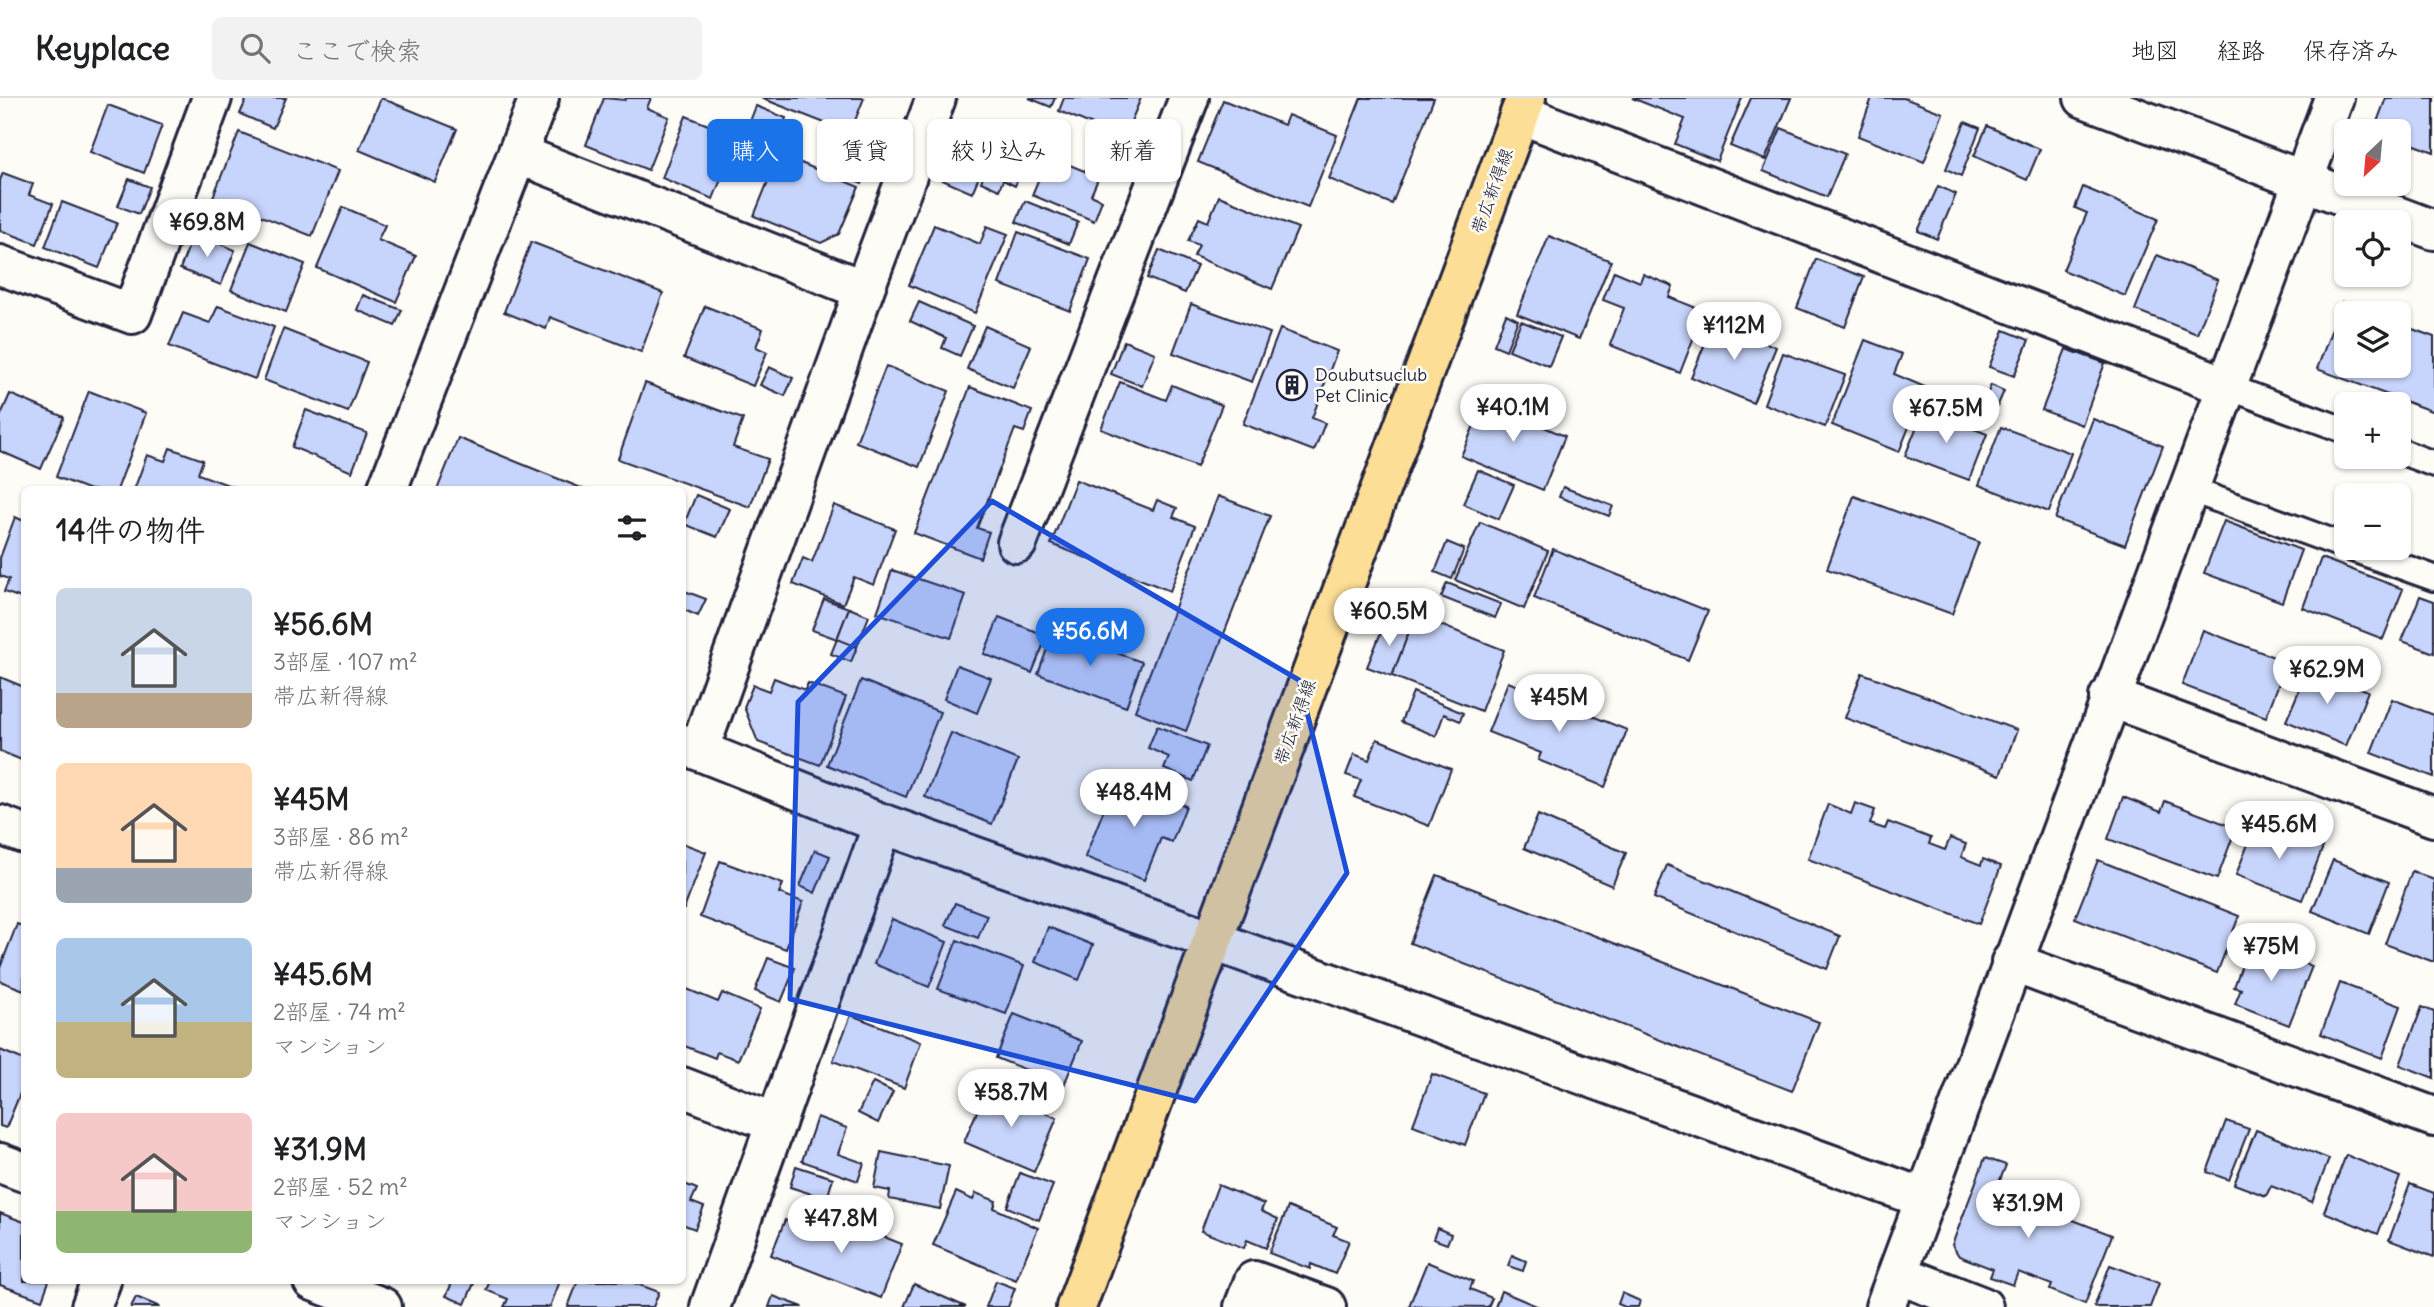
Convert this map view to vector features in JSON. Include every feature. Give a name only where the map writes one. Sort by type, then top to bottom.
[{"type":"main road","name":"帯広新得線","points":[[1076,1307],[1523,106]]},
{"type":"street","points":[[0,265],[132,314],[212,98]]},
{"type":"street","points":[[389,486],[539,98]]},
{"type":"street","points":[[936,98],[691,747],[883,824],[1926,1199]]},
{"type":"street","points":[[1017,543],[1189,98]]},
{"type":"street","points":[[2084,98],[2434,230]]},
{"type":"street","points":[[1983,1307],[1891,1290],[2333,98]]},
{"type":"street","points":[[1523,106],[2228,387]]},
{"type":"street","points":[[518,154],[864,290]]},
{"type":"street","points":[[2109,697],[2434,817]]},
{"type":"street","points":[[710,1307],[883,824]]},
{"type":"street","points":[[0,825],[21,833]]},
{"type":"street","points":[[2011,962],[2434,1117]]},
{"type":"street","points":[[686,1089],[776,1123]]},
{"type":"street","points":[[0,1163],[21,1171]]},
{"type":"street","points":[[1244,1307],[1254,1281],[1326,1307]]},
{"type":"street","points":[[91,1307],[100,1284]]},
{"type":"street","points":[[321,1284],[382,1307]]},
{"type":"lane","points":[[2228,387],[2334,426]]},
{"type":"lane","points":[[2411,455],[2434,464]]},
{"type":"lane","points":[[2189,489],[2334,542]]},
{"type":"lane","points":[[2384,560],[2434,578]]},
{"type":"highlighted area","points":[[992,501],[1299,680],[1347,873],[1195,1101],[790,999],[798,702]]},
{"type":"building","points":[[247,98],[286,98],[273,128],[240,114]]},
{"type":"building","points":[[381,98],[457,129],[435,182],[359,150]]},
{"type":"building","points":[[604,98],[651,98],[647,108],[669,117],[648,170],[586,145]]},
{"type":"building","points":[[761,98],[864,98],[856,119],[817,120]]},
{"type":"building","points":[[1029,98],[1055,98],[1051,107]]},
{"type":"building","points":[[1064,98],[1141,98],[1132,119],[1085,119],[1085,122],[1059,111]]},
{"type":"building","points":[[1361,98],[1434,98],[1392,204],[1329,179]]},
{"type":"building","points":[[1632,98],[1742,98],[1717,161],[1675,144],[1685,119]]},
{"type":"building","points":[[1751,98],[1791,98],[1765,160],[1730,146]]},
{"type":"building","points":[[1872,98],[1904,98],[1943,113],[1924,162],[1858,136]]},
{"type":"building","points":[[2386,98],[2434,98],[2434,152],[2412,144],[2412,119],[2378,119]]},
{"type":"building","points":[[1223,100],[1284,125],[1288,115],[1337,135],[1308,207],[1198,162]]},
{"type":"building","points":[[108,105],[162,125],[144,173],[90,152]]},
{"type":"building","points":[[756,106],[786,118],[786,119],[751,119]]},
{"type":"building","points":[[686,116],[707,124],[707,182],[720,182],[713,199],[662,178]]},
{"type":"building","points":[[1965,122],[1980,128],[1961,176],[1946,169]]},
{"type":"building","points":[[1987,126],[2040,149],[2027,180],[1974,156]]},
{"type":"building","points":[[1781,128],[1845,154],[1827,197],[1763,171]]},
{"type":"building","points":[[239,132],[338,171],[312,236],[213,197]]},
{"type":"building","points":[[803,164],[817,170],[817,182],[847,182],[859,187],[839,234],[821,243],[754,216],[768,182],[803,182]]},
{"type":"building","points":[[1071,165],[1085,171],[1085,182],[1097,182],[1091,195],[1102,200],[1094,221],[1032,195],[1037,182],[1071,182]]},
{"type":"building","points":[[3,173],[33,184],[29,195],[53,204],[37,244],[0,230],[0,180]]},
{"type":"building","points":[[129,179],[150,187],[139,214],[118,206]]},
{"type":"building","points":[[947,182],[977,182],[972,193]]},
{"type":"building","points":[[981,182],[1002,182],[999,190]]},
{"type":"building","points":[[1938,186],[1956,194],[1937,239],[1918,231]]},
{"type":"building","points":[[2083,187],[2158,219],[2125,296],[2063,270],[2087,213],[2075,208]]},
{"type":"building","points":[[1219,196],[1298,228],[1272,289],[1194,256],[1199,245],[1188,241],[1199,218],[1208,222]]},
{"type":"building","points":[[1025,201],[1078,222],[1069,244],[1016,222]]},
{"type":"building","points":[[62,202],[117,223],[99,268],[45,247]]},
{"type":"building","points":[[343,207],[385,225],[378,240],[416,256],[396,302],[317,268]]},
{"type":"building","points":[[934,225],[980,244],[987,226],[1008,234],[975,313],[909,285]]},
{"type":"building","points":[[1018,232],[1090,259],[1070,311],[999,284]]},
{"type":"building","points":[[194,233],[235,250],[221,285],[180,269]]},
{"type":"building","points":[[1549,236],[1611,261],[1579,339],[1517,314]]},
{"type":"building","points":[[250,242],[305,264],[286,312],[231,290]]},
{"type":"building","points":[[531,242],[663,293],[641,352],[550,317],[546,329],[504,312]]},
{"type":"building","points":[[1159,250],[1197,266],[1185,293],[1147,278]]},
{"type":"building","points":[[2157,255],[2218,280],[2197,334],[2135,310]]},
{"type":"building","points":[[1816,259],[1864,277],[1845,327],[1797,308]]},
{"type":"building","points":[[1614,271],[1640,282],[1643,274],[1673,286],[1669,297],[1704,311],[1680,373],[1610,345],[1624,308],[1603,300]]},
{"type":"building","points":[[363,295],[402,310],[395,326],[357,310]]},
{"type":"building","points":[[919,302],[973,326],[960,356],[942,348],[946,338],[910,321]]},
{"type":"building","points":[[1191,304],[1270,333],[1252,382],[1173,353]]},
{"type":"building","points":[[218,306],[274,327],[255,379],[169,346],[183,313],[210,323]]},
{"type":"building","points":[[705,306],[763,329],[756,347],[767,352],[753,386],[684,358]]},
{"type":"building","points":[[1506,314],[1518,320],[1506,350],[1494,345]]},
{"type":"building","points":[[1521,321],[1561,337],[1549,366],[1509,350]]},
{"type":"building","points":[[1714,322],[1776,347],[1753,403],[1691,377]]},
{"type":"building","points":[[2334,323],[2334,375],[2317,369]]},
{"type":"building","points":[[985,326],[1031,346],[1013,388],[967,369]]},
{"type":"building","points":[[2411,328],[2434,337],[2434,412],[2411,404],[2411,392],[2380,392],[2341,378],[2411,378]]},
{"type":"building","points":[[283,329],[367,362],[348,412],[264,380]]},
{"type":"building","name":"Doubutsuclub Pet Clinic","points":[[1280,329],[1337,351],[1312,418],[1325,423],[1314,451],[1243,424]]},
{"type":"building","points":[[2004,330],[2029,340],[2014,376],[1989,367]]},
{"type":"building","points":[[1865,340],[1902,354],[1894,374],[1925,387],[1899,452],[1832,425]]},
{"type":"building","points":[[1124,341],[1155,353],[1142,386],[1111,374]]},
{"type":"building","points":[[2066,349],[2105,363],[2082,425],[2042,410]]},
{"type":"building","points":[[1783,353],[1845,375],[1825,427],[1764,404]]},
{"type":"building","points":[[886,366],[949,391],[919,467],[856,442]]},
{"type":"building","points":[[769,367],[793,378],[785,396],[760,385]]},
{"type":"building","points":[[1120,382],[1166,400],[1172,385],[1222,405],[1197,467],[1101,429]]},
{"type":"building","points":[[645,383],[743,419],[733,447],[768,459],[750,507],[618,459]]},
{"type":"building","points":[[1991,385],[2004,391],[1992,419],[1979,413]]},
{"type":"building","points":[[970,387],[1032,411],[1024,432],[1015,429],[977,528],[989,532],[980,558],[914,533]]},
{"type":"building","points":[[89,391],[146,413],[119,486],[80,486],[56,477]]},
{"type":"building","points":[[10,394],[64,417],[41,469],[0,451],[0,417]]},
{"type":"building","points":[[1487,395],[1509,404],[1507,411],[1565,436],[1543,490],[1461,456]]},
{"type":"building","points":[[1924,409],[1987,434],[1969,480],[1905,456]]},
{"type":"building","points":[[306,410],[367,433],[352,472],[292,447]]},
{"type":"building","points":[[2093,419],[2163,446],[2125,545],[2055,519]]},
{"type":"building","points":[[2001,427],[2071,453],[2049,512],[1979,485]]},
{"type":"building","points":[[458,438],[576,486],[439,486]]},
{"type":"building","points":[[170,448],[203,460],[198,474],[231,486],[135,486],[147,455],[165,461]]},
{"type":"building","points":[[1478,470],[1514,485],[1499,519],[1463,504]]},
{"type":"building","points":[[1076,480],[1153,510],[1157,500],[1177,508],[1173,517],[1195,526],[1170,591],[1051,544]]},
{"type":"building","points":[[1563,487],[1613,506],[1609,516],[1559,497]]},
{"type":"building","points":[[696,495],[730,509],[717,537],[686,525]]},
{"type":"building","points":[[1218,496],[1270,516],[1186,731],[1135,711]]},
{"type":"building","points":[[1854,496],[1979,542],[1952,614],[1827,569]]},
{"type":"building","points":[[834,505],[895,529],[874,585],[854,577],[843,604],[793,584],[803,558],[812,562]]},
{"type":"building","points":[[15,517],[21,520],[21,598],[4,592],[9,579],[0,576],[0,558]]},
{"type":"building","points":[[2224,521],[2301,550],[2282,602],[2204,573]]},
{"type":"building","points":[[1480,522],[1548,551],[1524,609],[1455,580]]},
{"type":"building","points":[[1447,542],[1464,549],[1452,579],[1435,572]]},
{"type":"building","points":[[1553,549],[1708,611],[1688,660],[1534,598]]},
{"type":"building","points":[[2321,558],[2403,589],[2383,639],[2303,608]]},
{"type":"building","points":[[892,570],[966,595],[951,638],[877,613]]},
{"type":"building","points":[[1447,583],[1501,604],[1495,618],[1441,597]]},
{"type":"building","points":[[686,592],[706,599],[698,616],[686,611]]},
{"type":"building","points":[[2420,596],[2434,601],[2434,653],[2402,641]]},
{"type":"building","points":[[824,599],[849,608],[837,639],[812,630]]},
{"type":"building","points":[[849,608],[869,616],[857,647],[837,639]]},
{"type":"building","points":[[1415,615],[1504,650],[1481,711],[1392,676]]},
{"type":"building","points":[[999,617],[1047,636],[1032,673],[984,654]]},
{"type":"building","points":[[1386,620],[1410,629],[1392,676],[1367,667]]},
{"type":"building","points":[[1054,630],[1142,662],[1126,707],[1038,674]]},
{"type":"building","points":[[2203,630],[2287,662],[2266,717],[2182,685]]},
{"type":"building","points":[[837,639],[857,647],[851,662],[831,654]]},
{"type":"building","points":[[957,665],[991,678],[977,713],[944,699]]},
{"type":"building","points":[[2309,667],[2368,691],[2346,746],[2286,721]]},
{"type":"building","points":[[1862,673],[2017,730],[2000,775],[1845,718]]},
{"type":"building","points":[[0,677],[21,686],[21,760],[0,751]]},
{"type":"building","points":[[774,678],[805,690],[808,683],[846,697],[820,765],[758,742],[744,707],[753,685],[769,691]]},
{"type":"building","points":[[861,680],[940,712],[906,797],[827,765]]},
{"type":"building","points":[[1508,682],[1627,730],[1605,787],[1538,760],[1541,753],[1488,732]]},
{"type":"building","points":[[1413,692],[1463,713],[1460,721],[1444,714],[1436,736],[1401,722]]},
{"type":"building","points":[[2392,699],[2434,715],[2434,777],[2371,753]]},
{"type":"building","points":[[1157,726],[1207,746],[1193,781],[1164,769],[1169,757],[1148,748]]},
{"type":"building","points":[[951,733],[1018,760],[992,824],[925,797]]},
{"type":"building","points":[[1377,739],[1451,769],[1429,826],[1354,797],[1361,780],[1346,775],[1354,754],[1369,760]]},
{"type":"building","points":[[1116,779],[1186,806],[1172,842],[1161,838],[1144,880],[1085,857]]},
{"type":"building","points":[[2123,797],[2161,812],[2165,801],[2236,828],[2217,879],[2108,839]]},
{"type":"building","points":[[1855,803],[1875,810],[1870,824],[1885,829],[1888,822],[1931,838],[1929,844],[1945,850],[1950,838],[1966,844],[1961,857],[1981,865],[1983,859],[2001,866],[1979,924],[1808,859],[1828,804],[1851,814]]},
{"type":"building","points":[[1538,815],[1626,853],[1612,886],[1524,848]]},
{"type":"building","points":[[2257,821],[2323,847],[2302,900],[2236,875]]},
{"type":"building","points":[[686,844],[706,852],[686,904]]},
{"type":"building","points":[[815,850],[830,856],[815,893],[800,886]]},
{"type":"building","points":[[2098,860],[2239,916],[2217,973],[2075,918]]},
{"type":"building","points":[[2333,860],[2389,882],[2369,934],[2312,911]]},
{"type":"building","points":[[720,861],[783,884],[779,893],[803,902],[786,949],[700,917]]},
{"type":"building","points":[[1667,865],[1840,936],[1827,969],[1654,898]]},
{"type":"building","points":[[2412,871],[2434,880],[2434,962],[2385,944]]},
{"type":"building","points":[[1437,875],[1819,1022],[1792,1091],[1410,943]]},
{"type":"building","points":[[955,903],[987,915],[978,938],[945,925]]},
{"type":"building","points":[[892,919],[947,942],[929,987],[874,964]]},
{"type":"building","points":[[17,924],[21,926],[21,989],[0,981],[0,968]]},
{"type":"building","points":[[1048,927],[1093,945],[1079,980],[1035,962]]},
{"type":"building","points":[[957,940],[1024,966],[1006,1014],[938,989]]},
{"type":"building","points":[[2250,943],[2312,966],[2289,1025],[2235,1004],[2241,989],[2234,987]]},
{"type":"building","points":[[768,958],[795,968],[781,1002],[755,991]]},
{"type":"building","points":[[2340,983],[2401,1006],[2382,1058],[2321,1034]]},
{"type":"building","points":[[686,989],[718,1002],[722,993],[760,1009],[738,1060],[717,1052],[715,1058],[686,1047]]},
{"type":"building","points":[[2422,1007],[2434,1012],[2434,1078],[2400,1065]]},
{"type":"building","points":[[1014,1014],[1082,1041],[1064,1085],[996,1058]]},
{"type":"building","points":[[851,1015],[921,1042],[904,1088],[833,1061]]},
{"type":"building","points":[[0,1050],[21,1059],[21,1091],[6,1128],[0,1126]]},
{"type":"building","points":[[1432,1074],[1484,1093],[1465,1145],[1413,1125]]},
{"type":"building","points":[[873,1082],[893,1092],[878,1123],[858,1113]]},
{"type":"building","points":[[987,1088],[1010,1097],[1012,1093],[1039,1105],[1037,1109],[1057,1118],[1034,1172],[964,1142]]},
{"type":"building","points":[[817,1117],[847,1128],[838,1154],[864,1163],[858,1181],[802,1161]]},
{"type":"building","points":[[2226,1121],[2249,1129],[2229,1180],[2207,1172]]},
{"type":"building","points":[[2256,1130],[2329,1159],[2312,1202],[2271,1186],[2266,1196],[2234,1184]]},
{"type":"building","points":[[881,1152],[949,1166],[940,1209],[889,1199],[890,1191],[874,1188]]},
{"type":"building","points":[[2346,1155],[2400,1177],[2378,1234],[2324,1212]]},
{"type":"building","points":[[1985,1158],[2006,1165],[1996,1190],[2112,1235],[2085,1304],[2050,1290],[2052,1285],[2018,1272],[2013,1285],[1990,1277],[1993,1269],[1959,1256],[1952,1245]]},
{"type":"building","points":[[796,1166],[833,1178],[827,1199],[790,1187]]},
{"type":"building","points":[[1020,1173],[1053,1185],[1039,1220],[1007,1207]]},
{"type":"building","points":[[2410,1184],[2434,1193],[2434,1257],[2389,1240]]},
{"type":"building","points":[[686,1185],[697,1189],[691,1202],[704,1207],[695,1229],[686,1226]]},
{"type":"building","points":[[1218,1185],[1264,1204],[1261,1211],[1278,1219],[1266,1248],[1247,1240],[1244,1248],[1201,1231]]},
{"type":"building","points":[[956,1192],[973,1200],[976,1193],[996,1201],[994,1208],[1038,1228],[1016,1280],[933,1245]]},
{"type":"building","points":[[1288,1207],[1337,1227],[1333,1235],[1349,1241],[1335,1274],[1311,1264],[1310,1269],[1269,1253]]},
{"type":"building","points":[[0,1213],[21,1221],[21,1284],[48,1284],[42,1300],[0,1285]]},
{"type":"building","points":[[839,1219],[902,1244],[881,1298],[771,1255],[785,1220],[832,1238]]},
{"type":"building","points":[[1437,1228],[1451,1234],[1447,1244],[1433,1239]]},
{"type":"building","points":[[1512,1255],[1526,1261],[1523,1271],[1508,1266]]},
{"type":"building","points":[[1427,1262],[1473,1281],[1470,1289],[1492,1298],[1488,1307],[1409,1306]]},
{"type":"building","points":[[2110,1265],[2159,1283],[2150,1307],[2094,1307]]},
{"type":"building","points":[[996,1281],[1015,1288],[1008,1307],[986,1307]]},
{"type":"building","points":[[452,1284],[474,1284],[465,1304],[446,1296]]},
{"type":"building","points":[[489,1284],[559,1284],[550,1307],[504,1307],[508,1299],[486,1290]]},
{"type":"building","points":[[577,1284],[637,1284],[659,1292],[653,1307],[568,1307]]},
{"type":"building","points":[[914,1284],[966,1307],[904,1307]]},
{"type":"building","points":[[1501,1291],[1539,1307],[1495,1307]]},
{"type":"building","points":[[1622,1293],[1640,1301],[1638,1307],[1618,1304]]},
{"type":"building","points":[[773,1296],[803,1307],[769,1307]]},
{"type":"building","points":[[136,1297],[160,1307],[131,1307]]},
{"type":"place","name":"Doubutsuclub Pet Clinic","points":[[1292,385]]}]
